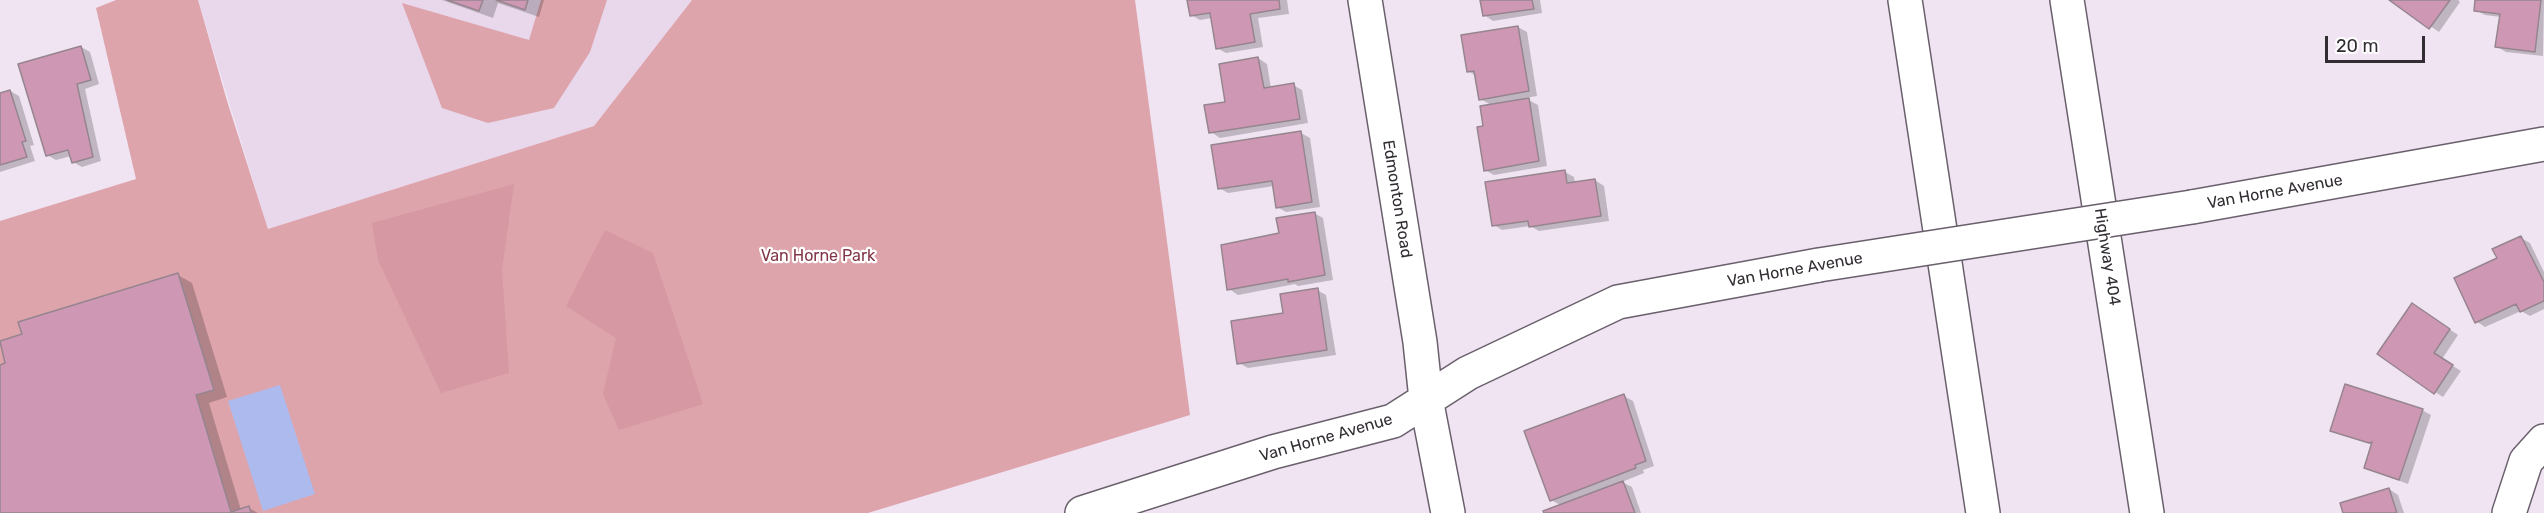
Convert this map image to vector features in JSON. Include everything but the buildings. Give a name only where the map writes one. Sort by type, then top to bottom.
[{"type":"main road","name":"Edmonton Road","points":[[1365,0],[1420,342],[1426,399],[1448,513]]},
{"type":"main road","points":[[1905,0],[1983,513]]},
{"type":"main road","name":"Highway 404","points":[[2067,0],[2147,513]]},
{"type":"main road","name":"Van Horne Avenue","points":[[1082,513],[1273,452],[1393,421],[1468,373],[1618,302],[1819,265],[2192,207],[2544,144]]},
{"type":"main road","points":[[2510,513],[2526,461],[2544,441]]},
{"type":"shaded area","points":[[198,0],[692,0],[594,126],[268,229]]},
{"type":"shaded area","points":[[514,184],[502,270],[509,373],[441,393],[378,260],[372,223]]},
{"type":"shaded area","points":[[605,230],[653,253],[703,404],[619,430],[603,394],[616,338],[566,306]]},
{"type":"green space","name":"Van Horne Park","points":[[116,0],[198,0],[268,229],[594,126],[692,0],[1135,0],[1190,415],[868,513],[0,513],[0,221],[136,179],[96,8]]},
{"type":"green space","points":[[541,0],[607,0],[590,52],[554,108],[488,123],[442,108],[402,3],[529,40]]},
{"type":"water","points":[[280,385],[315,494],[263,511],[228,401]]}]
